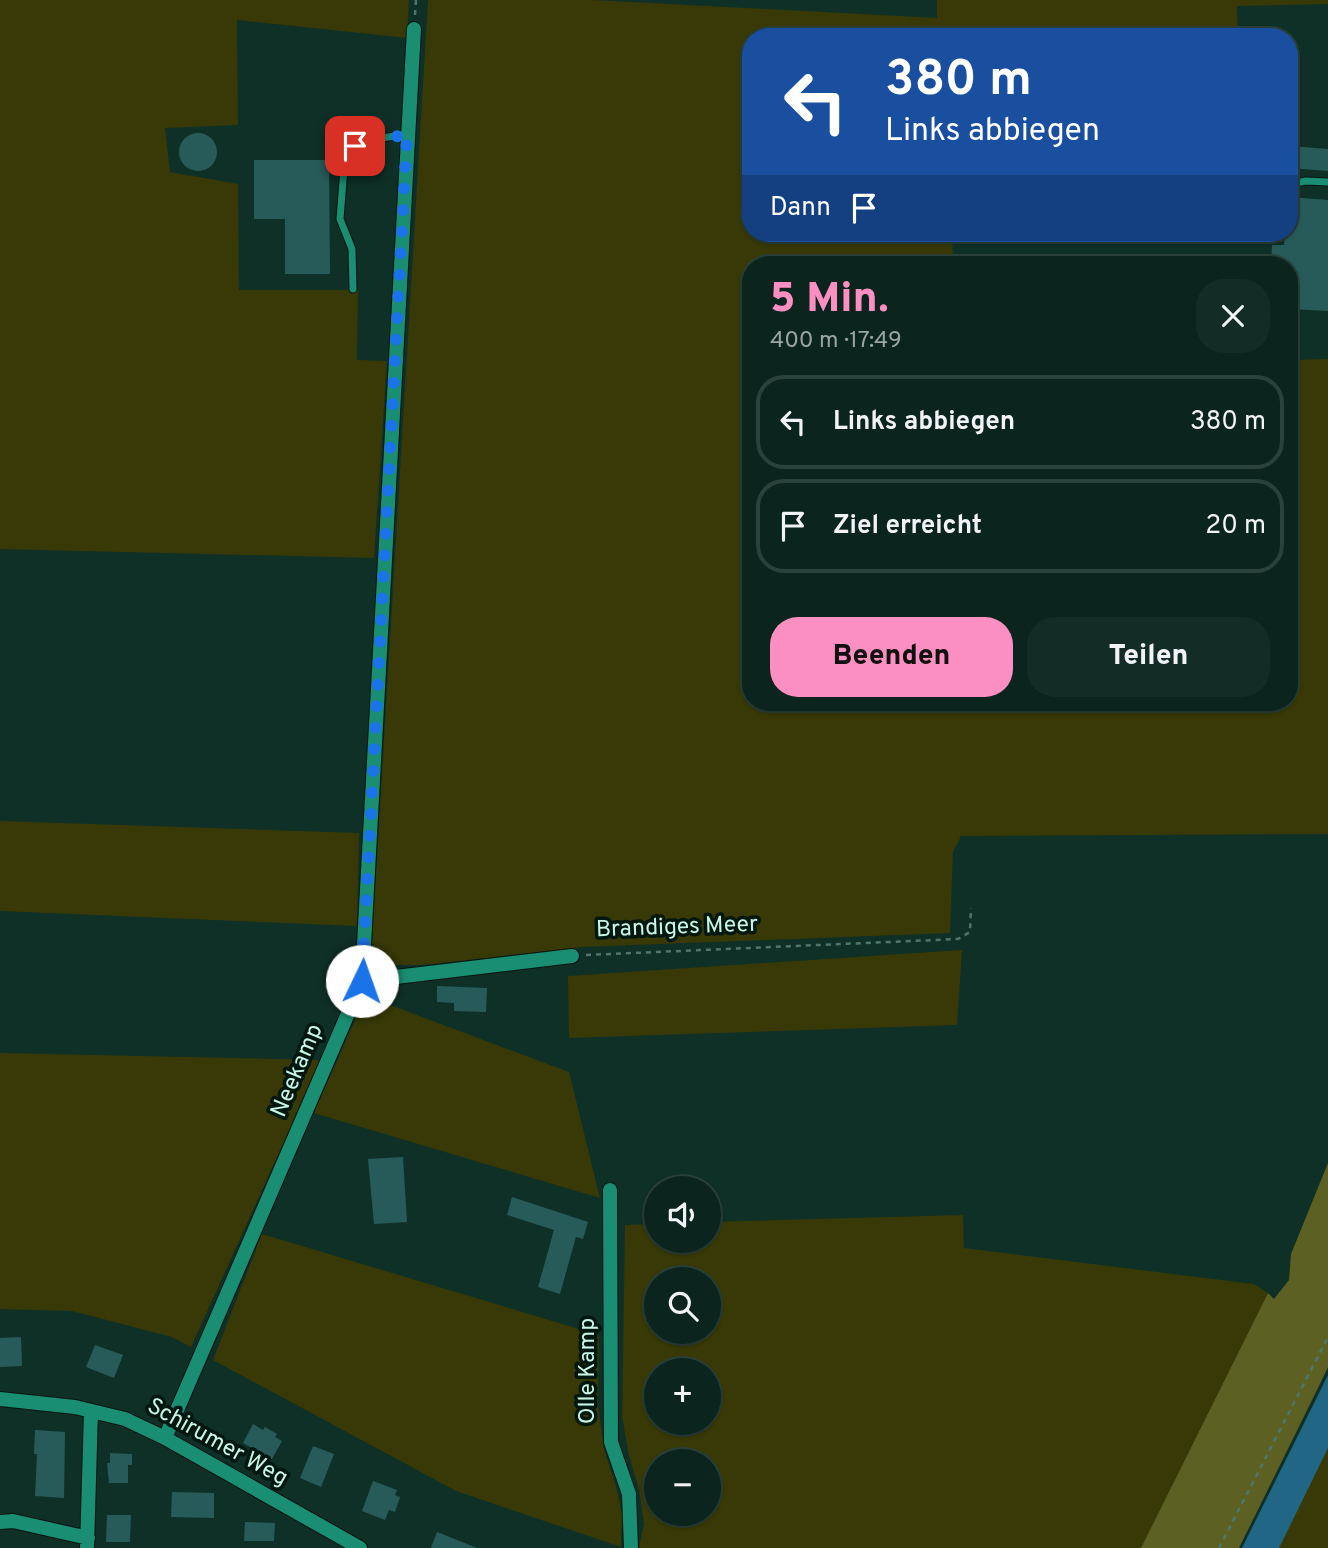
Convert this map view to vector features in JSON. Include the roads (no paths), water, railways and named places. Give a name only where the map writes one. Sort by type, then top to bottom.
[{"type":"street","name":"Neekamp","points":[[165,1438],[362,981],[414,29]]},
{"type":"street","name":"Brandiges Meer","points":[[362,981],[572,956]]},
{"type":"street","name":"Olle Kamp","points":[[610,1190],[611,1442],[629,1494],[631,1548]]},
{"type":"street","name":"Schirumer Weg","points":[[0,1399],[75,1407],[125,1419],[165,1438],[360,1548]]},
{"type":"street","points":[[0,1522],[13,1521],[87,1543],[92,1411]]},
{"type":"lane","points":[[353,289],[352,249],[340,219],[345,155],[363,143],[407,134]]},
{"type":"lane","points":[[1298,182],[1328,182]]},
{"type":"water","points":[[1328,1375],[1328,1448],[1282,1542],[1279,1548],[1242,1548]]}]
